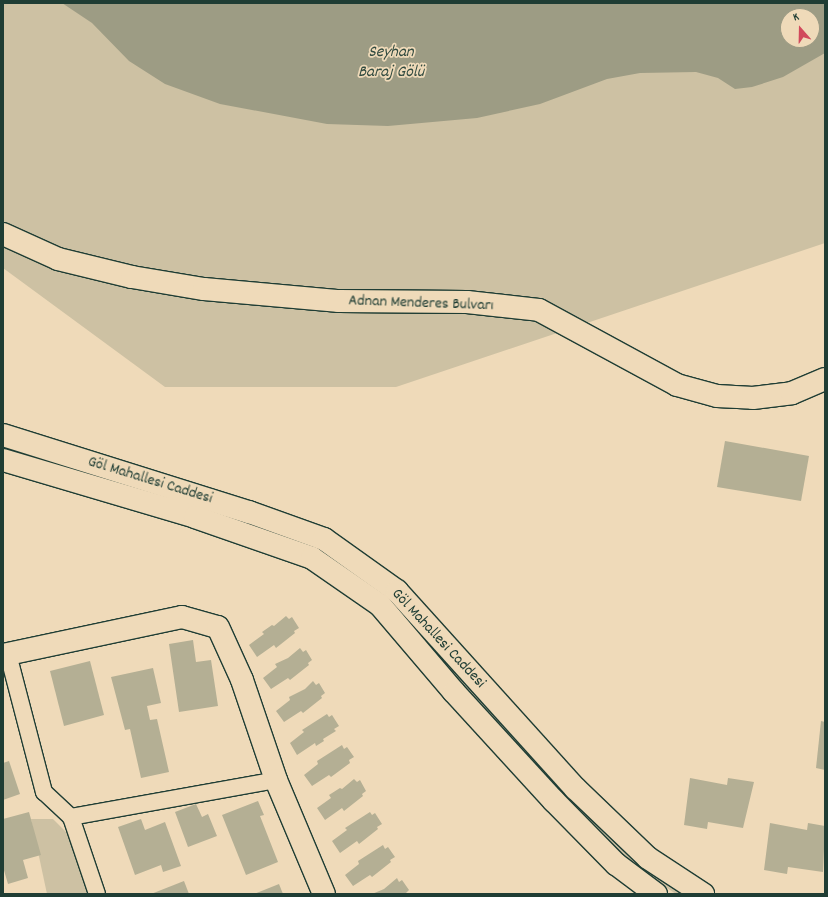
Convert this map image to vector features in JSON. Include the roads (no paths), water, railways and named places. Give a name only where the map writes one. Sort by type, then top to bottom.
[{"type":"main road","name":"Adnan Menderes Bulvarı","points":[[3,234],[58,259],[132,277],[204,289],[339,301],[467,302],[539,310],[677,385],[717,396],[753,398],[792,393],[825,379]]},
{"type":"main road","name":"Göl Mahallesi Caddesi","points":[[3,435],[249,512],[324,539],[397,591],[575,788],[648,858],[703,894]]},
{"type":"main road","name":"Göl Mahallesi Caddesi","points":[[3,460],[195,517],[312,558],[380,605],[454,692],[553,800],[616,864],[656,894]]},
{"type":"main road","points":[[5,655],[182,617],[218,627],[242,680],[276,780],[324,894]]},
{"type":"street","points":[[5,655],[44,792],[71,817],[97,894]]},
{"type":"street","points":[[71,817],[276,780]]},
{"type":"water","name":"Seyhan Baraj Gölü","points":[[62,3],[825,3],[825,53],[783,77],[752,87],[735,89],[718,78],[696,72],[640,73],[607,79],[540,104],[477,118],[388,126],[327,124],[220,104],[165,84],[129,61],[92,23]]}]
